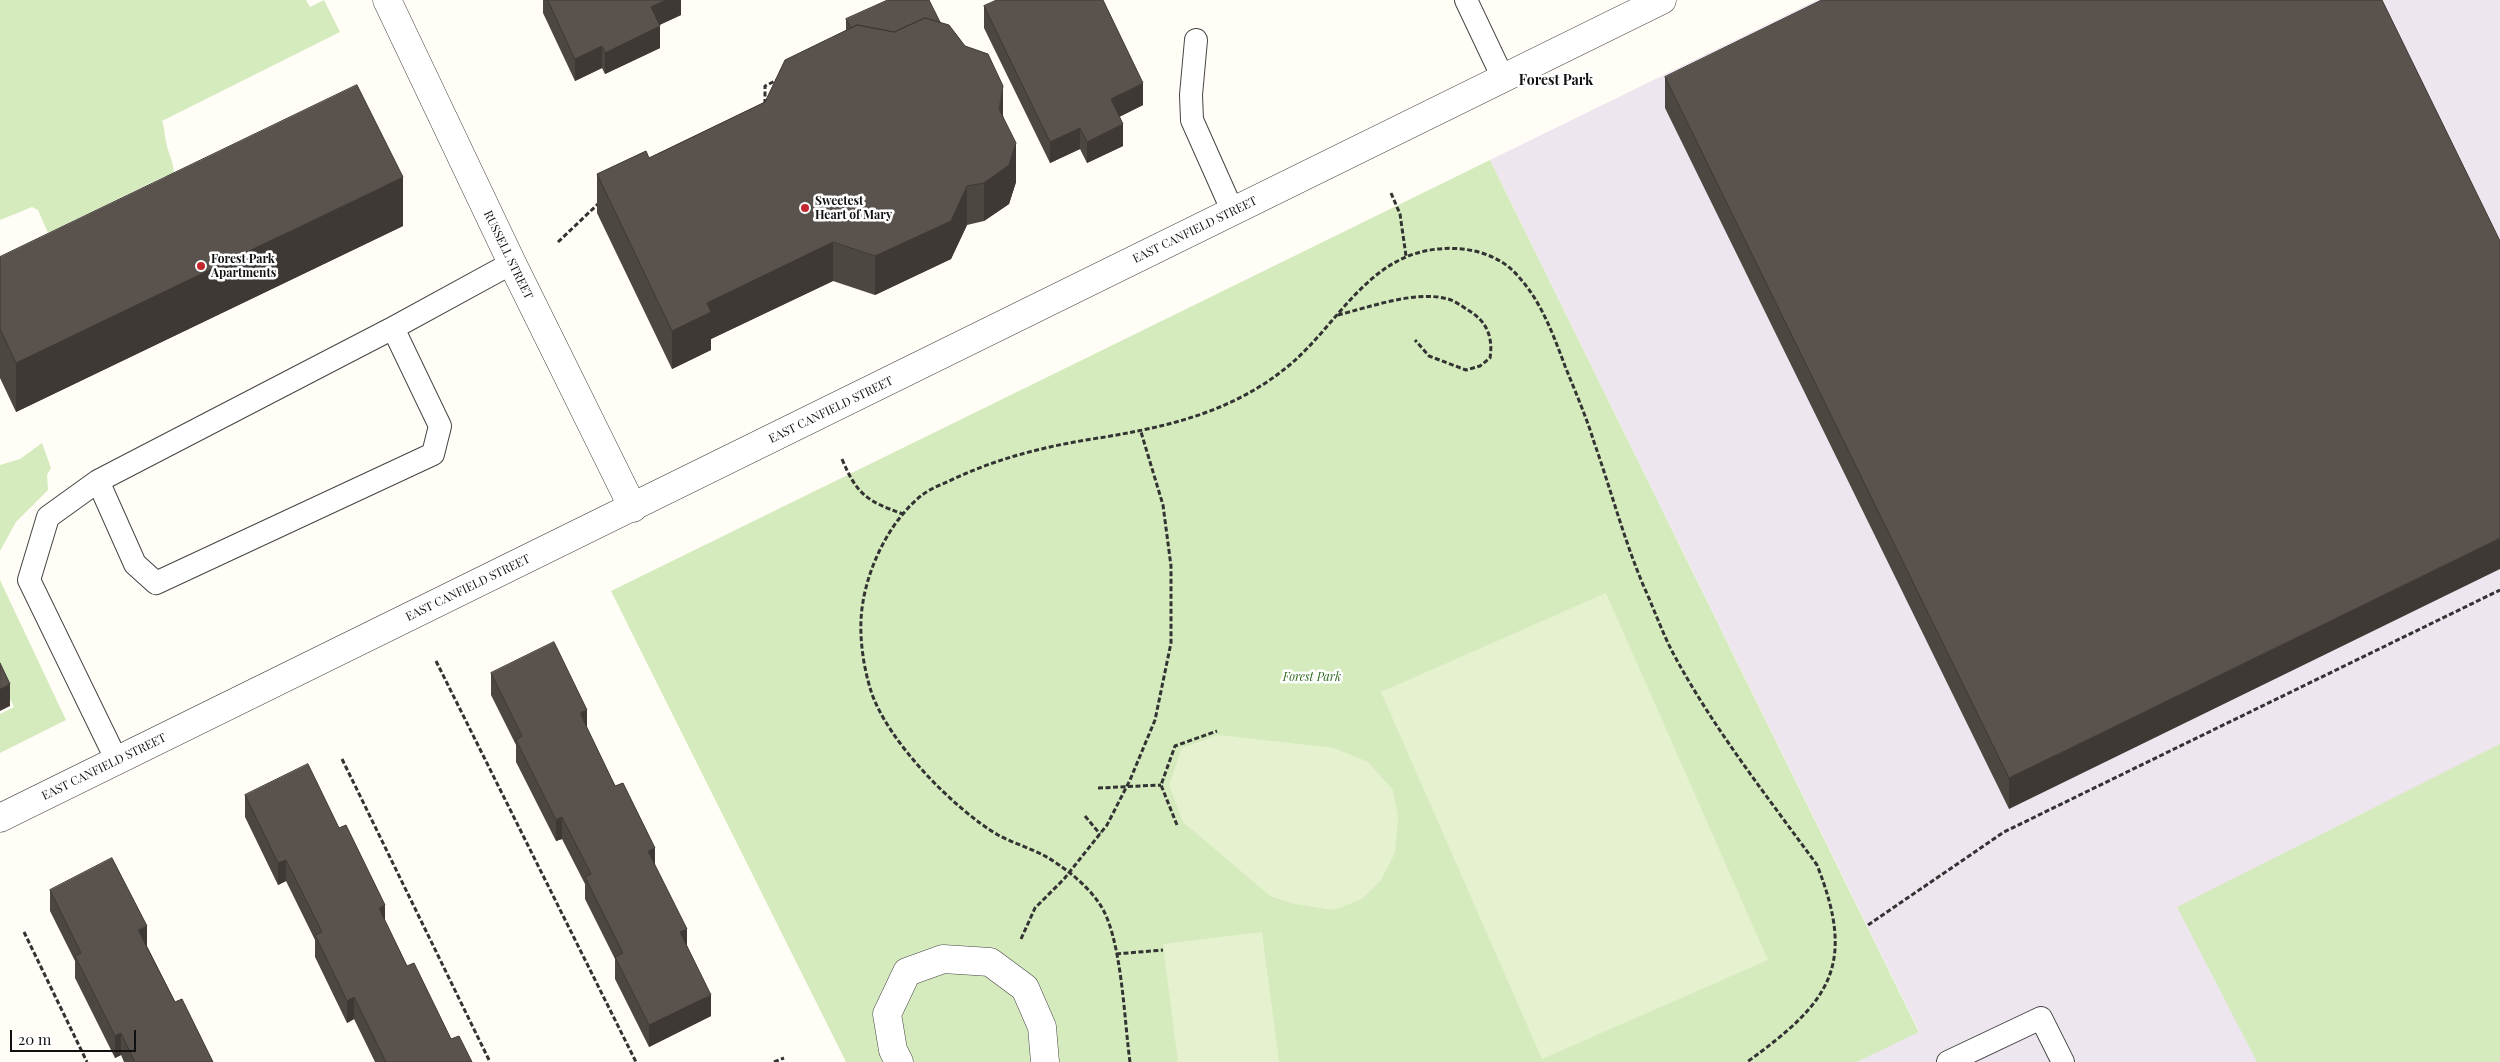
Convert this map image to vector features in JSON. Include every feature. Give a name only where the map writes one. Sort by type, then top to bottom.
[{"type":"street","name":"RUSSELL STREET","points":[[387,0],[512,263],[632,508]]},
{"type":"street","name":"EAST CANFIELD STREET","points":[[0,818],[1662,0]]},
{"type":"street","points":[[899,1062],[892,1050],[887,1014],[907,972],[943,959],[990,962],[1025,988],[1042,1027],[1045,1062]]},
{"type":"lane","points":[[1466,0],[1503,78]]},
{"type":"lane","points":[[1196,40],[1191,95],[1192,120],[1232,212]]},
{"type":"lane","points":[[117,761],[29,580],[48,517],[98,481],[393,328],[512,263]]},
{"type":"lane","points":[[98,481],[135,564],[156,583],[433,454],[440,426],[393,328]]},
{"type":"lane","points":[[1948,1062],[2041,1018],[2063,1062]]},
{"type":"path","points":[[765,109],[765,86],[783,78]]},
{"type":"path","points":[[1391,193],[1400,214],[1406,256]]},
{"type":"path","points":[[558,242],[597,205],[605,200]]},
{"type":"path","points":[[1130,1062],[1116,954],[1110,926],[1099,902],[1070,872],[1044,855],[997,834],[945,794],[914,760],[889,725],[872,695],[864,660],[861,619],[868,583],[878,552],[898,520],[924,493],[1001,459],[1046,447],[1141,432],[1224,407],[1260,388],[1294,361],[1375,275],[1406,256],[1434,248],[1478,252],[1511,268],[1528,288],[1552,331],[1593,438],[1641,580],[1672,650],[1703,704],[1817,864],[1828,892],[1836,934],[1836,953],[1826,985],[1809,1011],[1787,1032],[1747,1062]]},
{"type":"path","points":[[1338,315],[1393,301],[1434,296],[1450,299],[1478,317],[1487,328],[1492,345],[1490,358],[1480,366],[1466,370],[1429,356],[1415,340]]},
{"type":"path","points":[[1004,973],[1035,908],[1070,872],[1107,825],[1155,720],[1171,643],[1171,566],[1163,505],[1141,432]]},
{"type":"path","points":[[842,459],[852,482],[864,495],[878,505],[904,514]]},
{"type":"path","points":[[1868,925],[2004,832],[2500,590]]},
{"type":"path","points":[[436,661],[636,1062]]},
{"type":"path","points":[[1178,825],[1161,786],[1175,746],[1218,731]]},
{"type":"path","points":[[342,759],[490,1062]]},
{"type":"path","points":[[1098,788],[1161,786]]},
{"type":"path","points":[[1085,816],[1100,834]]},
{"type":"path","points":[[24,932],[87,1062]]},
{"type":"path","points":[[1116,954],[1164,950]]},
{"type":"path","points":[[774,1062],[784,1058]]},
{"type":"shaded area","points":[[1817,0],[2500,0],[2500,1062],[1857,1062],[1919,1031],[1490,160]]},
{"type":"green space","points":[[0,0],[306,0],[310,7],[324,0],[340,32],[162,121],[174,177],[165,176],[48,233],[38,210],[32,207],[0,220]]},
{"type":"green space","name":"Forest Park","points":[[1490,160],[1919,1032],[1857,1062],[846,1062],[611,591]]},
{"type":"green space","points":[[42,443],[51,468],[47,475],[48,490],[16,522],[0,551],[0,465],[20,459]]},
{"type":"green space","points":[[0,580],[66,720],[0,753],[0,714],[14,707],[0,678]]},
{"type":"green space","points":[[1606,593],[1768,960],[1542,1059],[1381,692]]},
{"type":"green space","points":[[1218,735],[1334,748],[1368,762],[1393,790],[1398,817],[1395,853],[1381,880],[1362,899],[1334,910],[1294,904],[1270,896],[1183,822],[1169,785],[1182,748]]},
{"type":"green space","points":[[2500,744],[2500,1062],[2257,1062],[2177,907]]},
{"type":"green space","points":[[1262,932],[1279,1062],[1178,1062],[1163,944]]},
{"type":"building","points":[[548,0],[666,0],[651,7],[660,26],[605,53],[602,46],[575,59]]},
{"type":"building","points":[[888,0],[929,0],[940,22],[925,18],[894,32],[857,25],[851,28],[846,19]]},
{"type":"building","points":[[997,0],[1103,0],[1143,83],[1111,99],[1123,124],[1087,142],[1080,128],[1050,142],[984,6]]},
{"type":"building","points":[[1822,0],[2382,0],[2500,241],[2500,538],[2009,778],[1665,77]]},
{"type":"building","name":"Sweetest Heart of Mary","points":[[925,18],[949,25],[965,46],[988,54],[1003,86],[999,109],[1016,143],[1009,165],[984,183],[967,186],[951,221],[875,256],[833,242],[707,303],[711,312],[672,331],[597,174],[646,151],[649,158],[765,102],[785,60],[857,25],[894,32]]},
{"type":"building","points":[[357,85],[403,177],[16,363],[0,329],[0,257]]},
{"type":"building","points":[[554,642],[587,710],[580,713],[615,786],[623,783],[655,848],[648,851],[687,929],[680,932],[711,995],[649,1025],[615,957],[623,953],[585,877],[591,874],[562,817],[556,820],[516,740],[522,736],[491,673]]},
{"type":"building","points":[[0,663],[10,684],[0,689]]},
{"type":"building","points":[[308,764],[339,828],[346,825],[385,905],[379,908],[407,966],[414,963],[451,1039],[459,1036],[472,1062],[386,1062],[354,997],[347,1001],[315,935],[322,932],[286,860],[278,863],[245,795]]},
{"type":"building","points":[[112,858],[147,926],[138,930],[175,1002],[182,999],[213,1062],[135,1062],[121,1033],[115,1036],[75,956],[81,953],[50,890]]},
{"type":"place","name":"Sweetest Heart of Mary","points":[[805,208]]},
{"type":"place","name":"Forest Park Apartments","points":[[201,266]]},
{"type":"district","name":"Forest Park","points":[[1556,81]]}]
